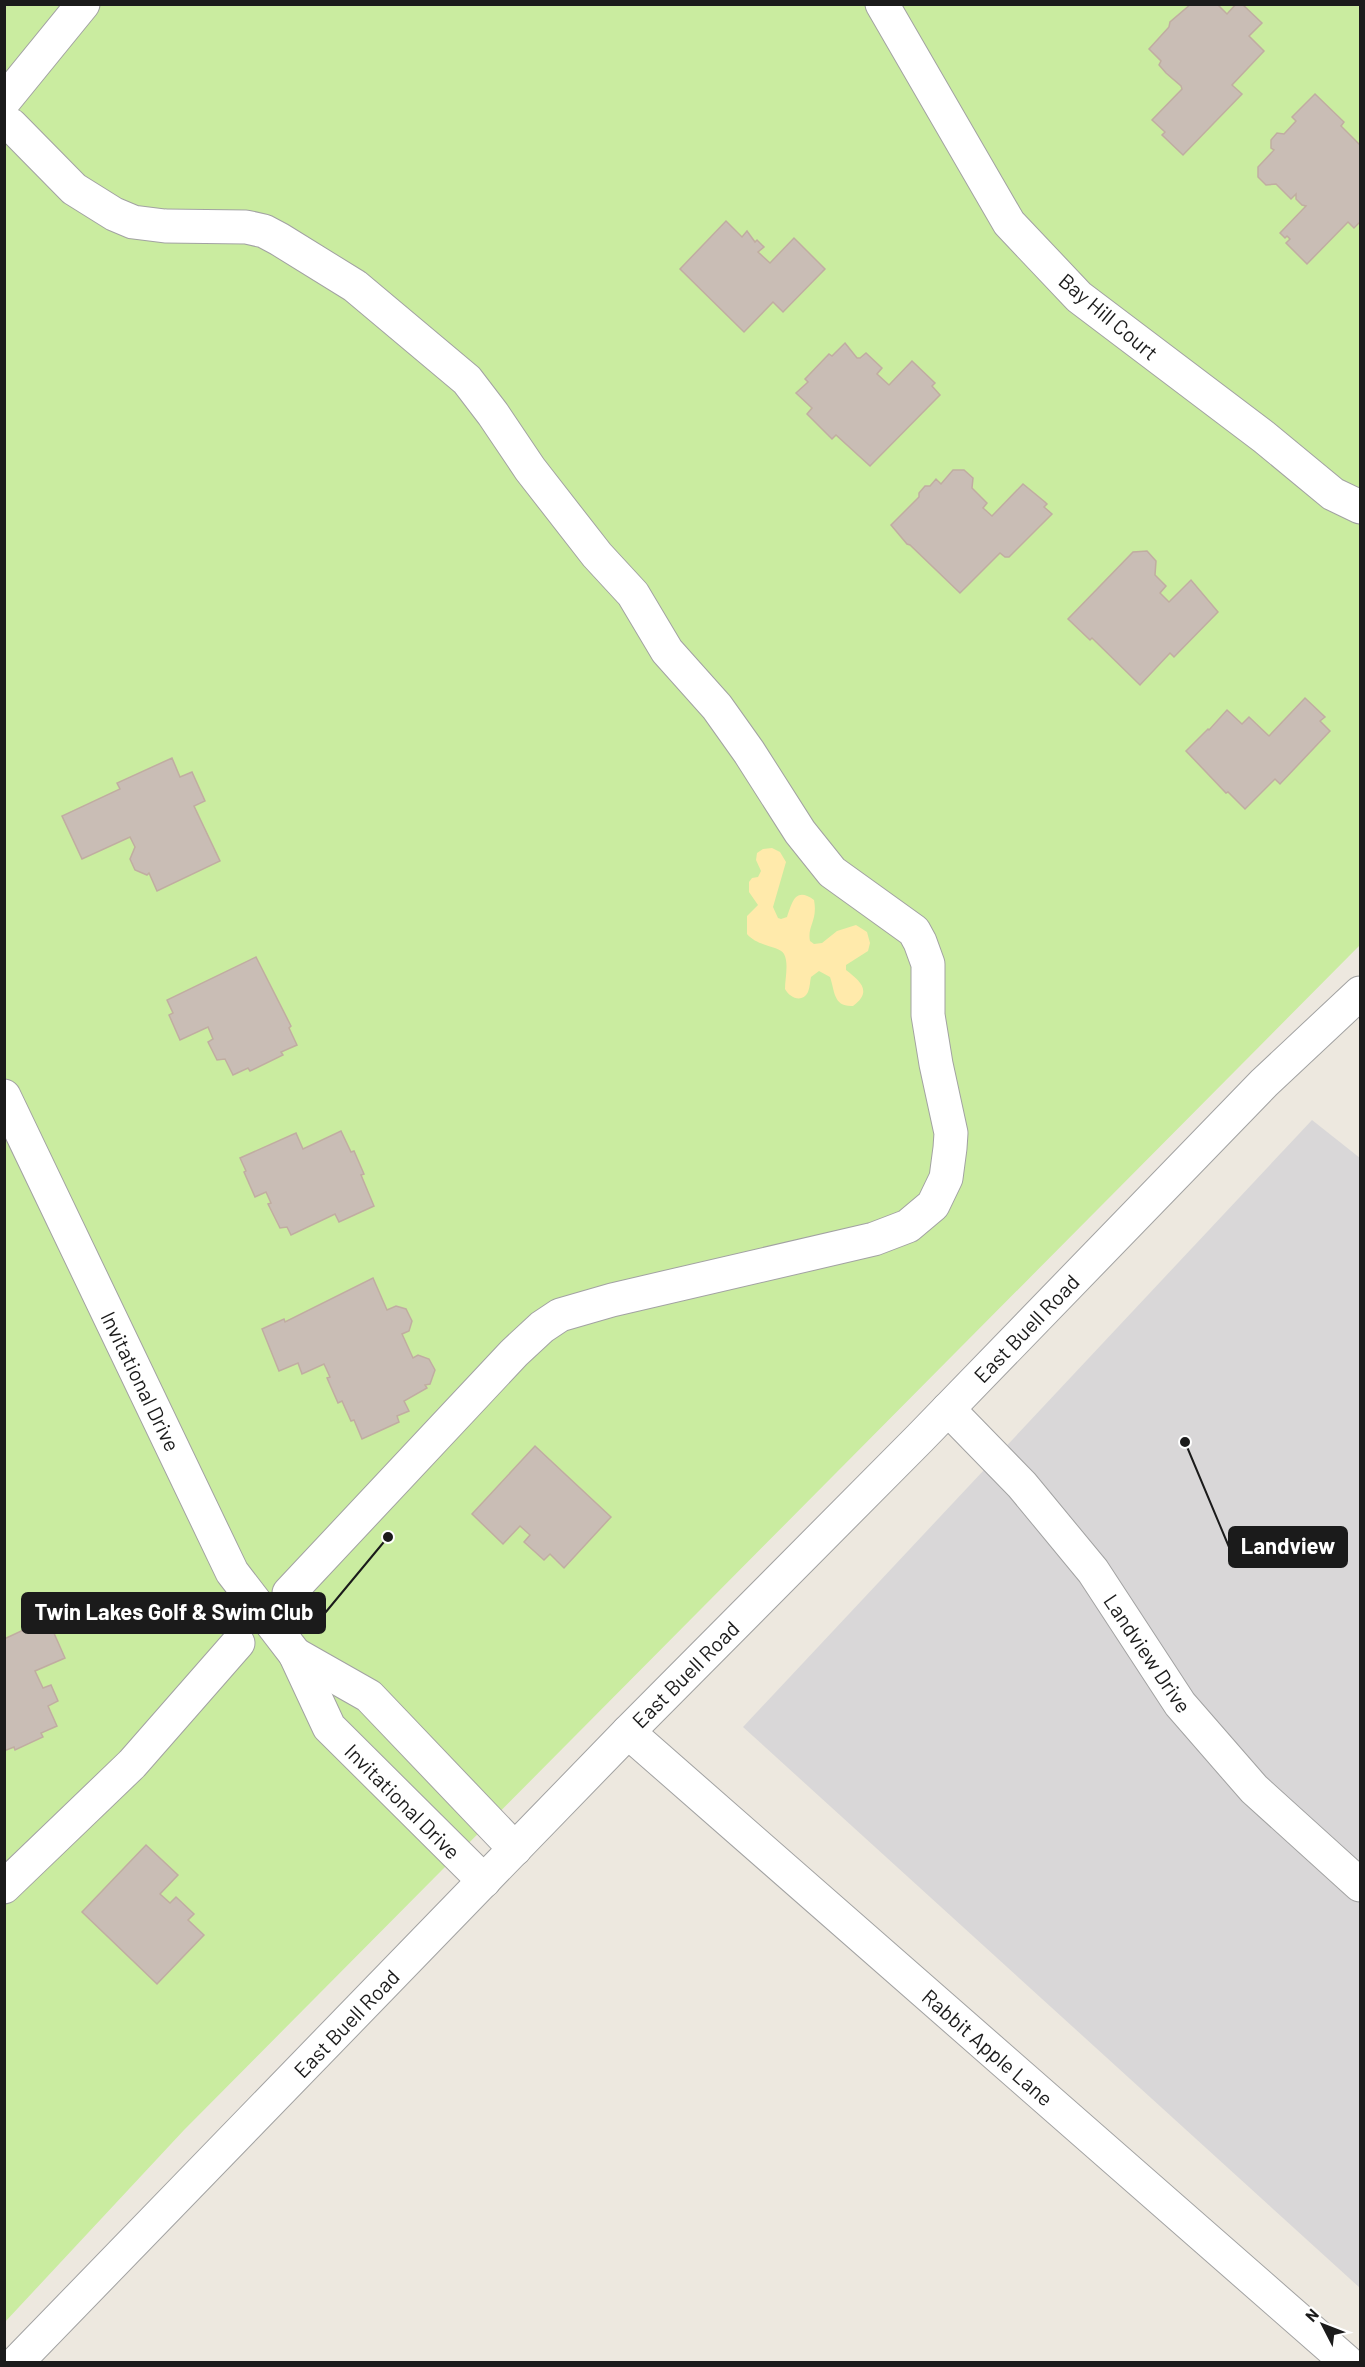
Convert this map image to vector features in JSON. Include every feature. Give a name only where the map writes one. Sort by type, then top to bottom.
[{"type":"street","points":[[83,4],[8,113],[74,189],[114,214],[133,222],[165,226],[246,227],[264,231],[355,286],[466,380],[597,555],[633,594],[667,651],[717,707],[807,840],[832,872],[914,931],[921,942],[928,964],[928,1015],[951,1133],[946,1178],[933,1205],[908,1226],[874,1239],[612,1300],[560,1315],[542,1327],[514,1353],[289,1593]]},
{"type":"street","name":"Bay Hill Court","points":[[882,4],[1009,223],[1079,297],[1264,437],[1333,494],[1360,507]]},
{"type":"street","name":"East Buell Road","points":[[17,2362],[628,1732],[948,1409],[1264,1083],[1360,993]]},
{"type":"street","name":"Invitational Drive","points":[[4,1096],[232,1572],[296,1654],[329,1727],[484,1881]]},
{"type":"street","name":"Landview Drive","points":[[948,1409],[1022,1485],[1093,1570],[1180,1704],[1254,1789],[1360,1885]]},
{"type":"street","points":[[4,1887],[132,1764],[238,1643]]},
{"type":"street","name":"Invitational Drive","points":[[296,1654],[369,1696],[515,1849]]},
{"type":"street","name":"Rabbit Apple Lane","points":[[628,1732],[1347,2362]]},
{"type":"shaded area","points":[[1312,1120],[1360,1158],[1360,2288],[743,1727]]},
{"type":"green space","points":[[5,5],[1360,5],[1360,945],[184,2130],[5,2322]]},
{"type":"sand","points":[[772,848],[780,852],[786,862],[773,907],[778,918],[787,917],[795,898],[802,895],[814,900],[815,913],[809,936],[810,941],[814,944],[822,943],[837,931],[856,925],[867,932],[870,943],[868,951],[846,965],[846,970],[860,982],[863,991],[859,1001],[853,1006],[846,1006],[838,1001],[830,977],[819,971],[811,977],[809,990],[805,996],[796,998],[789,995],[785,989],[787,966],[782,951],[757,941],[747,934],[747,916],[758,905],[749,892],[749,882],[752,878],[758,877],[761,871],[756,860],[757,853],[763,849]]},
{"type":"building","points":[[1191,4],[1217,4],[1227,14],[1236,4],[1242,4],[1262,23],[1249,36],[1264,51],[1232,85],[1242,94],[1183,155],[1162,135],[1165,132],[1152,120],[1182,89],[1159,65],[1161,61],[1149,49],[1169,27],[1170,22]]},
{"type":"building","points":[[1315,94],[1344,122],[1341,126],[1360,145],[1360,222],[1354,228],[1348,222],[1307,264],[1286,243],[1290,239],[1280,233],[1306,206],[1296,199],[1296,194],[1291,199],[1276,184],[1266,185],[1258,177],[1258,167],[1274,150],[1271,148],[1271,140],[1277,133],[1284,134],[1296,121],[1292,117]]},
{"type":"building","points":[[726,221],[742,237],[747,231],[755,242],[757,240],[764,247],[758,252],[770,263],[794,238],[825,269],[783,312],[773,302],[744,332],[680,269]]},
{"type":"building","points":[[845,343],[857,358],[866,353],[882,368],[877,374],[889,385],[912,361],[935,383],[932,386],[940,395],[870,466],[836,435],[832,439],[807,414],[812,408],[796,393],[808,382],[805,379],[829,354],[832,356]]},
{"type":"building","points":[[953,470],[964,470],[973,478],[972,488],[987,503],[983,508],[992,516],[1023,484],[1047,504],[1044,507],[1052,514],[1009,557],[1000,553],[960,593],[907,544],[891,525],[919,497],[919,493],[925,486],[930,486],[936,479],[941,484]]},
{"type":"building","points":[[1147,551],[1156,561],[1155,575],[1166,586],[1160,593],[1169,602],[1191,580],[1218,612],[1174,657],[1170,653],[1140,685],[1092,638],[1090,640],[1068,619],[1133,552]]},
{"type":"building","points":[[1305,698],[1325,717],[1320,721],[1330,731],[1280,784],[1275,779],[1245,809],[1228,792],[1226,793],[1186,751],[1227,710],[1242,724],[1249,717],[1269,736]]},
{"type":"building","points":[[172,758],[180,777],[192,772],[205,801],[194,806],[220,861],[157,891],[149,873],[147,875],[135,870],[130,859],[135,847],[130,837],[82,859],[62,816],[120,789],[117,783]]},
{"type":"building","points":[[256,957],[291,1026],[289,1028],[297,1045],[281,1052],[283,1055],[250,1071],[248,1068],[233,1075],[225,1059],[217,1060],[208,1042],[213,1039],[208,1027],[180,1040],[169,1015],[173,1013],[167,1000]]},
{"type":"building","points":[[341,1131],[351,1152],[354,1151],[374,1206],[339,1222],[335,1214],[291,1235],[287,1227],[280,1228],[268,1204],[271,1203],[266,1192],[255,1197],[240,1158],[296,1133],[303,1149]]},
{"type":"building","points":[[373,1278],[387,1310],[396,1306],[406,1309],[412,1321],[409,1331],[402,1334],[413,1358],[418,1355],[429,1359],[435,1370],[430,1384],[425,1385],[427,1388],[404,1401],[409,1411],[397,1416],[399,1422],[362,1439],[342,1401],[338,1403],[327,1378],[330,1377],[324,1364],[302,1374],[298,1363],[279,1371],[262,1329],[284,1319],[285,1322]]},
{"type":"building","points":[[535,1446],[611,1517],[564,1568],[550,1554],[544,1560],[524,1542],[530,1535],[520,1526],[503,1544],[472,1514]]},
{"type":"building","points":[[45,1620],[50,1632],[53,1631],[65,1658],[35,1671],[43,1688],[51,1685],[58,1701],[48,1706],[57,1726],[41,1733],[43,1737],[15,1750],[14,1747],[4,1751],[4,1639]]},
{"type":"building","points":[[146,1845],[178,1875],[160,1894],[170,1903],[176,1897],[194,1914],[188,1920],[204,1935],[157,1984],[82,1912]]},
{"type":"place","name":"Landview","points":[[1185,1442]]},
{"type":"place","name":"Twin Lakes Golf & Swim Club","points":[[388,1537]]}]
